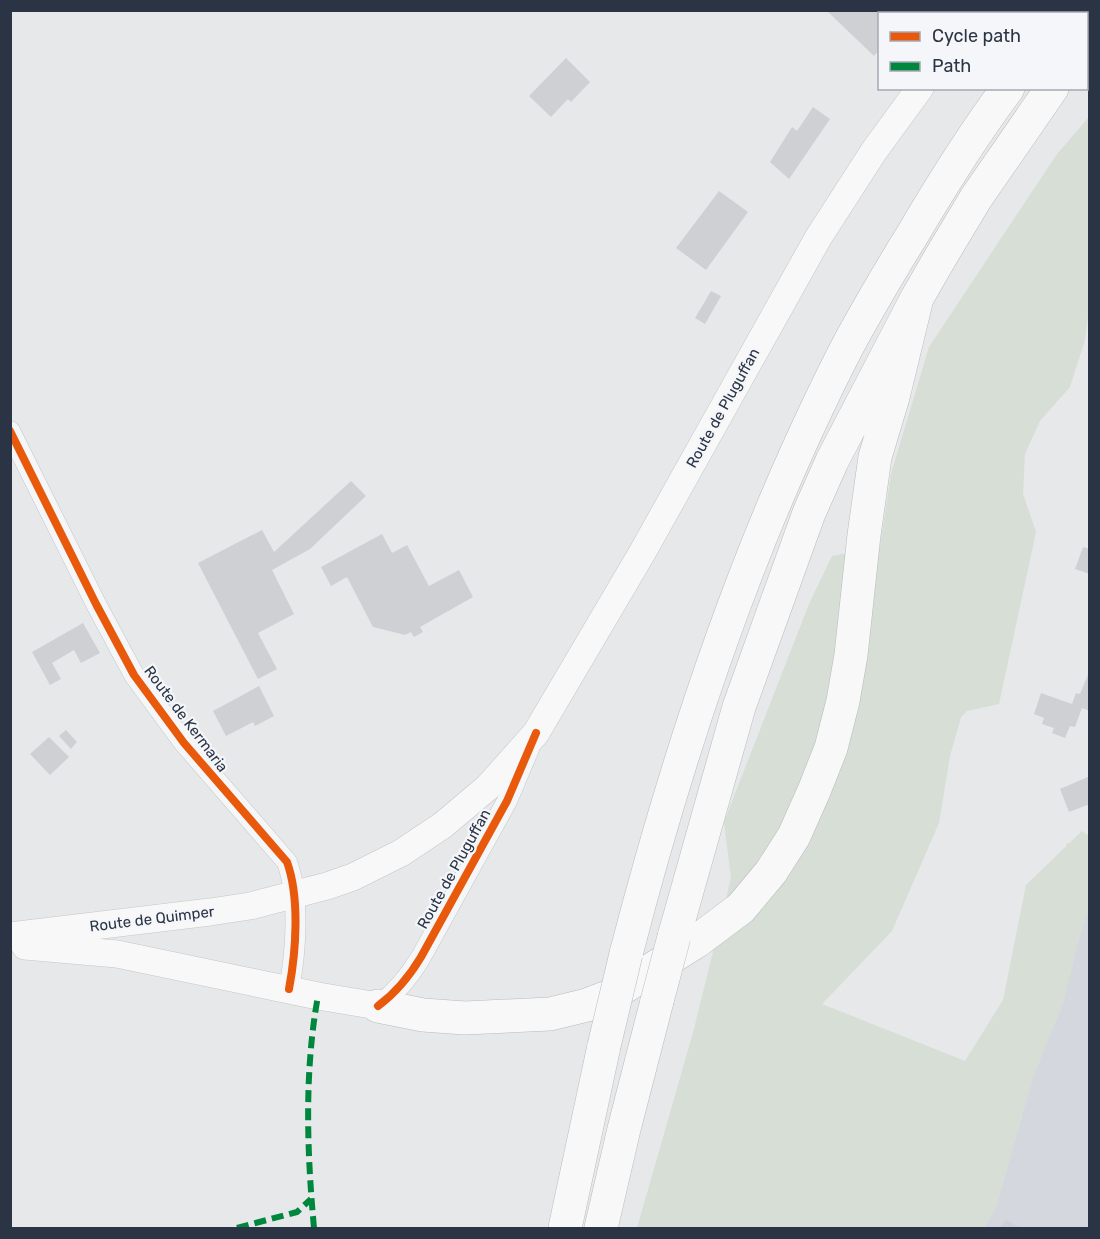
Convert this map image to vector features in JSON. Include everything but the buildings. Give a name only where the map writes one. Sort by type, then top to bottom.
[{"type":"highway","points":[[566,1228],[604,1046],[652,854],[685,745],[748,566],[818,406],[853,336],[943,183],[1007,90]]},
{"type":"highway","points":[[601,1228],[657,1001],[739,707],[809,513],[851,424],[917,298],[976,198],[1051,90]]},
{"type":"highway","points":[[378,1006],[423,1015],[465,1018],[550,1014],[587,1005],[608,997],[697,941],[741,908],[771,872],[794,836],[814,791],[831,748],[843,701],[851,655],[875,457],[893,397],[917,298]]},
{"type":"main road","name":"Route de Pluguffan","points":[[293,896],[353,877],[401,853],[426,837],[488,787],[536,733],[642,553],[818,238],[874,151],[920,90]]},
{"type":"main road","name":"Route de Quimper","points":[[10,936],[210,912],[293,896]]},
{"type":"main road","points":[[10,944],[117,954],[378,1006]]},
{"type":"street","name":"Route de Kermaria","points":[[10,431],[134,675],[184,743],[287,862],[293,896],[294,954],[289,989]]},
{"type":"street","name":"Route de Pluguffan","points":[[378,1006],[407,980],[421,957],[507,801],[536,733]]},
{"type":"shaded area","points":[[1089,117],[1090,302],[1085,340],[1070,387],[1040,421],[1025,454],[1023,494],[1036,532],[999,704],[967,711],[961,717],[950,756],[939,823],[892,931],[822,1004],[965,1061],[1003,1000],[1026,885],[1082,831],[1089,836],[1089,909],[1063,1004],[1033,1078],[996,1209],[984,1228],[637,1228],[694,1029],[731,878],[724,822],[809,604],[832,556],[880,547],[891,474],[929,347],[1057,154]]},
{"type":"shaded area","points":[[1067,843],[1089,852],[1089,1228],[964,1228],[1004,1144]]},
{"type":"marked path","points":[[314,1228],[308,1112],[310,1054],[318,996]]},
{"type":"marked path","points":[[237,1228],[297,1212],[311,1199]]},
{"type":"cycle path","points":[[10,431],[134,675],[184,743],[287,862],[294,892],[296,925],[289,989]]},
{"type":"cycle path","points":[[378,1006],[402,984],[421,957],[507,801],[536,733]]}]
